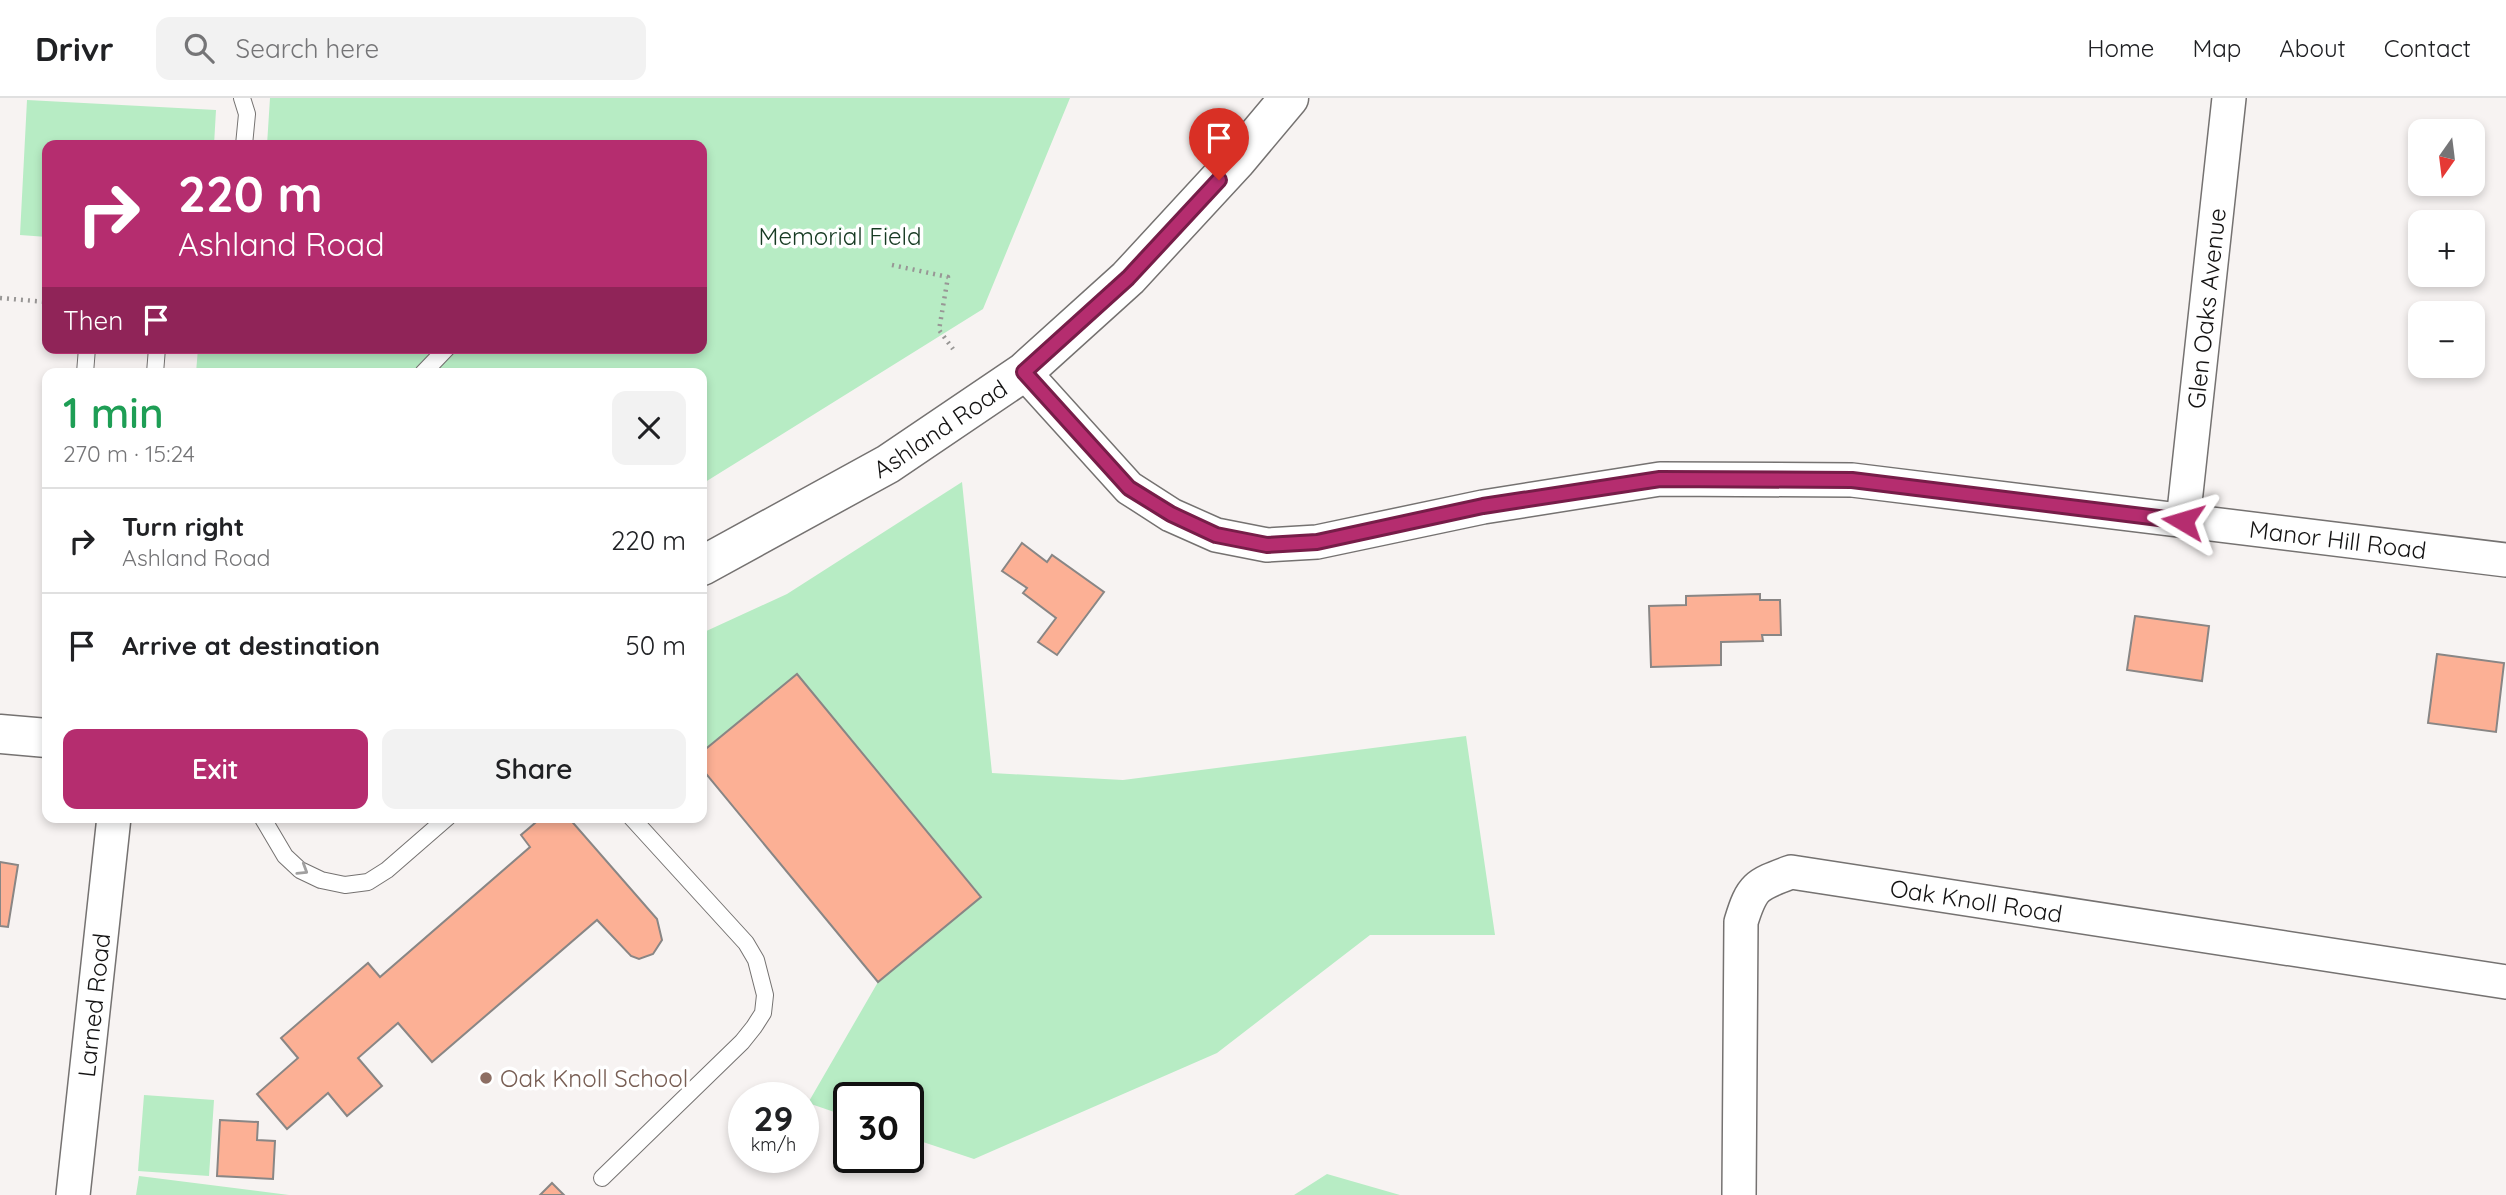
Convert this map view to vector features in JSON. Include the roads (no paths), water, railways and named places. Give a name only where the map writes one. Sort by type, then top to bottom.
[{"type":"street","name":"Ashland Road","points":[[707,563],[888,464],[1024,372],[1128,278],[1237,160],[1289,98]]},
{"type":"street","name":"Glen Oaks Avenue","points":[[2183,521],[2229,98]]},
{"type":"street","name":"Manor Hill Road","points":[[1024,372],[1129,488],[1171,514],[1216,535],[1267,545],[1317,542],[1483,506],[1660,479],[1852,480],[2506,560]]},
{"type":"street","points":[[0,734],[42,738]]},
{"type":"street","name":"Larned Road","points":[[73,1195],[113,823]]},
{"type":"street","name":"Oak Knoll Road","points":[[1739,1195],[1741,922],[1748,899],[1761,883],[1791,872],[2506,982]]},
{"type":"lane","points":[[242,98],[247,114],[244,140]]},
{"type":"lane","points":[[427,368],[441,354]]},
{"type":"lane","points":[[266,823],[285,856],[300,870],[321,880],[345,885],[368,882],[387,870],[441,823]]},
{"type":"lane","points":[[602,1178],[742,1042],[763,1013],[765,995],[756,960],[746,943],[636,823]]},
{"type":"place","name":"Oak Knoll School","points":[[486,1078]]},
{"type":"park label","name":"Memorial Field","points":[[840,236]]}]
